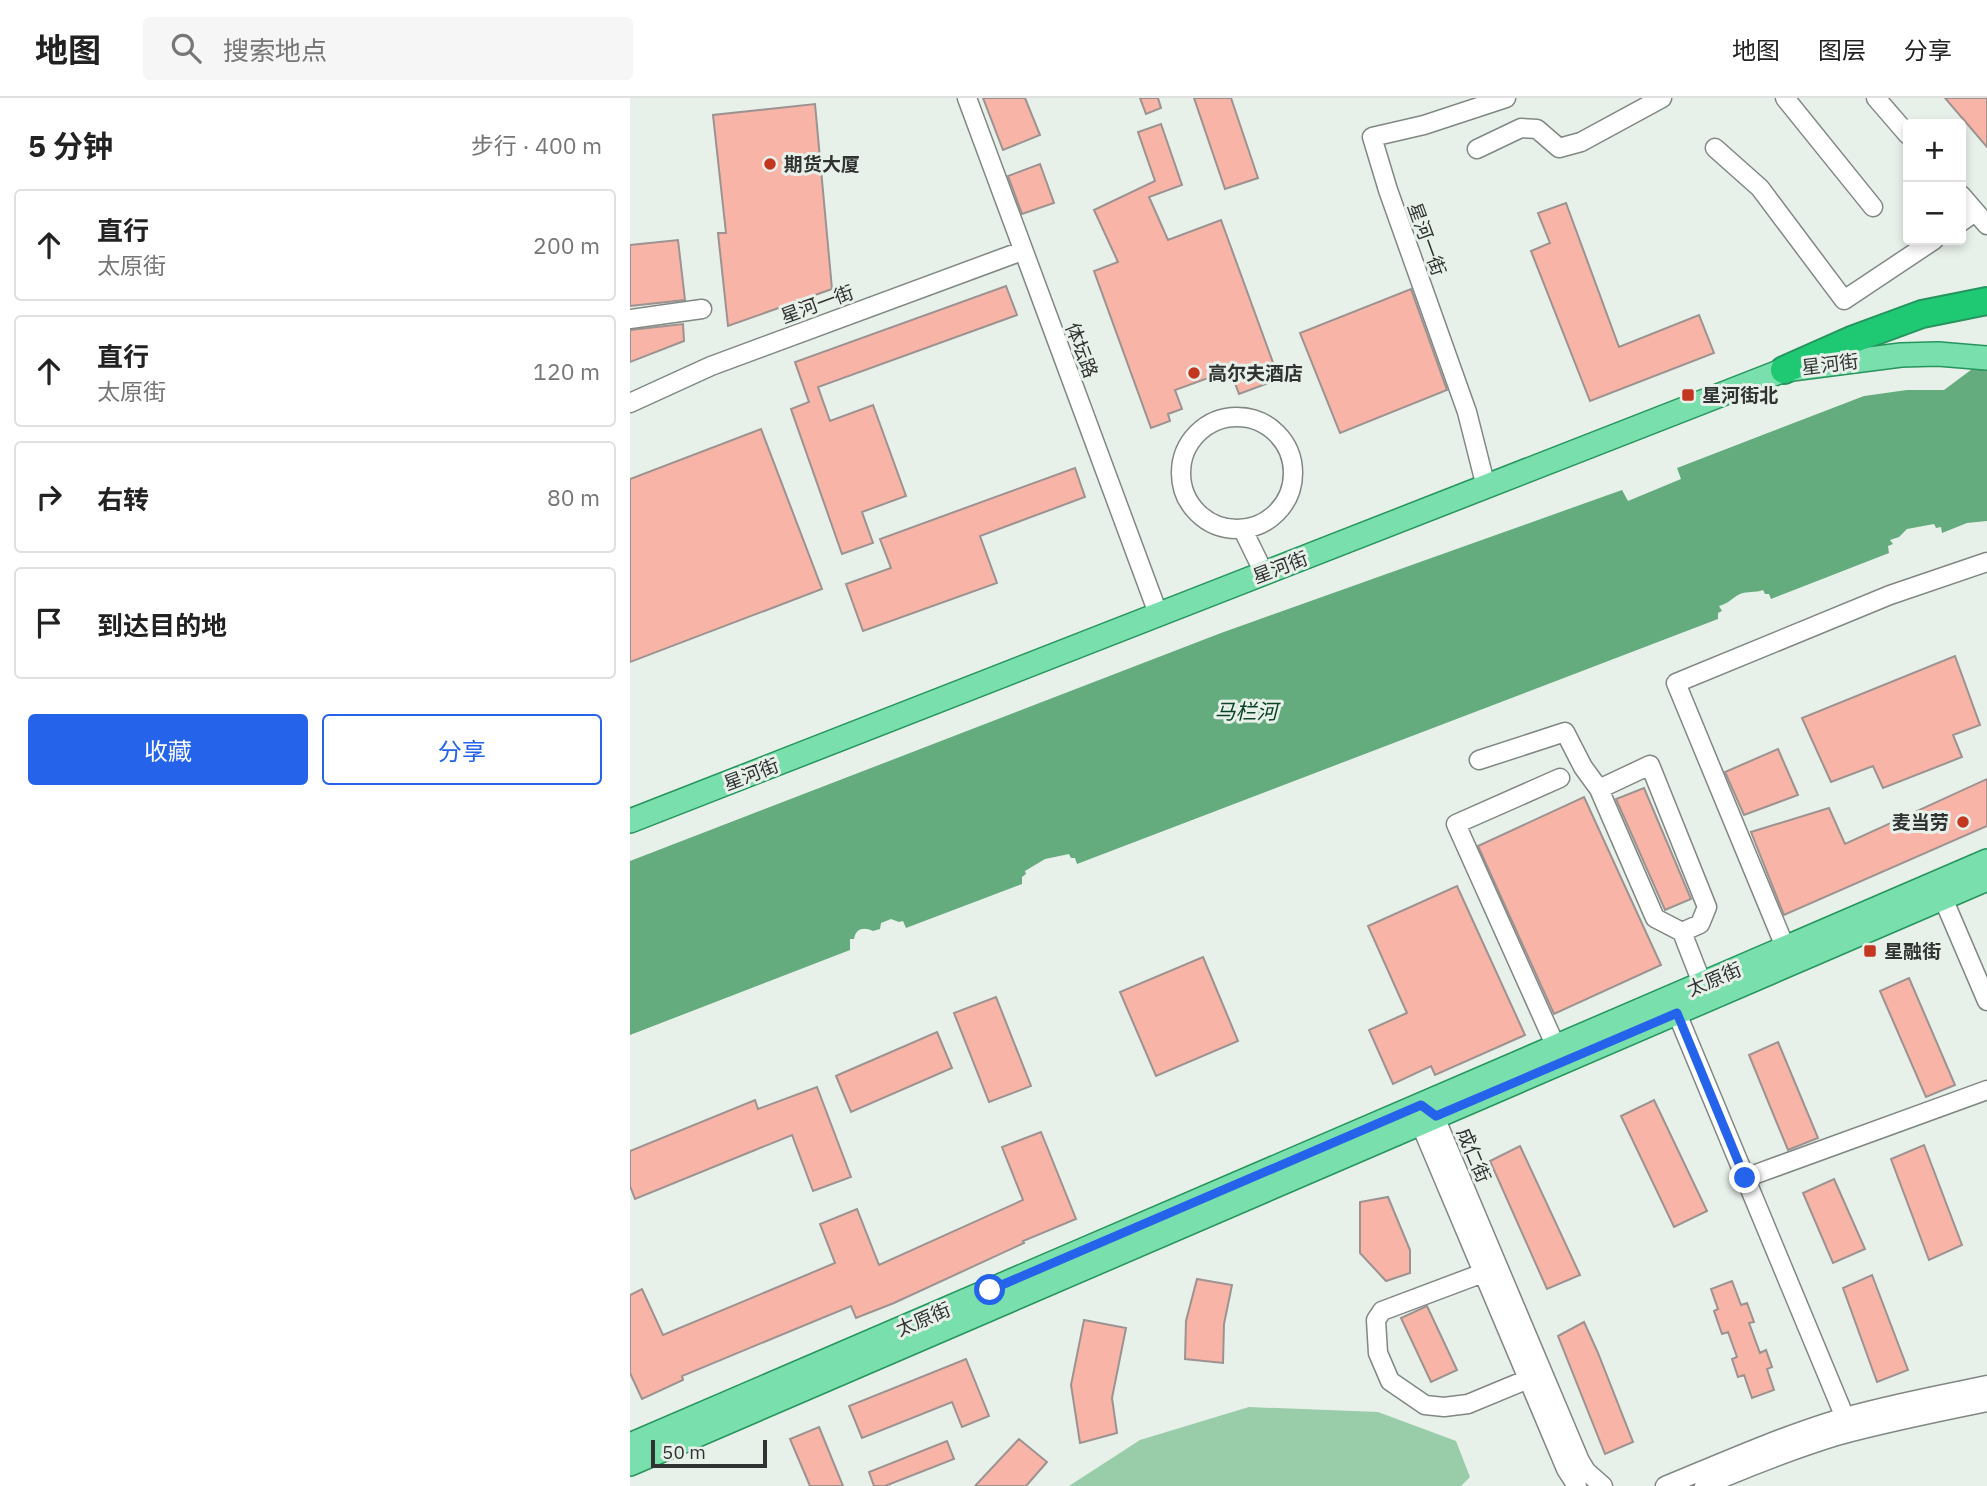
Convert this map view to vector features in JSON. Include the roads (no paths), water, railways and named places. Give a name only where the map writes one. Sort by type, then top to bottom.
[{"type":"highway","points":[[1784,370],[1854,339],[1922,314],[1987,301]]},
{"type":"main road","name":"星河街","points":[[630,821],[1784,370],[1902,355],[1938,354],[1987,358]]},
{"type":"main road","name":"太原街","points":[[630,1464],[1426,1115],[1559,1054],[1940,890],[1987,861]]},
{"type":"main road","name":"太原街","points":[[1940,890],[1987,879]]},
{"type":"main road","name":"太原街","points":[[630,1446],[1426,1115]]},
{"type":"street","name":"体坛路","points":[[967,98],[1158,616]]},
{"type":"street","name":"星河一街","points":[[1486,487],[1467,412],[1388,190],[1372,137],[1424,125],[1506,98]]},
{"type":"street","points":[[1477,149],[1521,128],[1537,129],[1559,148],[1581,142],[1662,98]]},
{"type":"street","points":[[1785,98],[1873,207]]},
{"type":"street","points":[[1876,98],[1903,129]]},
{"type":"street","points":[[1716,148],[1760,188],[1844,300],[1926,245]]},
{"type":"street","name":"星河一街","points":[[630,403],[711,366],[1022,251]]},
{"type":"street","points":[[630,319],[702,309]]},
{"type":"street","points":[[1241,416],[1260,421],[1275,431],[1287,446],[1293,463],[1294,482],[1288,499],[1277,514],[1261,525],[1243,530],[1225,529],[1208,522],[1194,509],[1184,492],[1181,474],[1184,455],[1192,439],[1206,426],[1223,418],[1241,416]]},
{"type":"street","points":[[1243,530],[1264,573]]},
{"type":"street","points":[[1788,955],[1676,683],[1890,594],[1987,562]]},
{"type":"street","points":[[1479,760],[1565,732],[1583,767],[1599,789],[1655,918],[1682,932],[1705,991]]},
{"type":"street","points":[[1599,789],[1650,765],[1707,907],[1700,924],[1682,932]]},
{"type":"street","points":[[1559,1054],[1456,824],[1560,778]]},
{"type":"street","points":[[1940,890],[1987,1001]]},
{"type":"street","points":[[1674,1005],[1848,1425]]},
{"type":"street","points":[[1745,1178],[1987,1090]]},
{"type":"street","name":"成仁街","points":[[1426,1115],[1483,1273],[1580,1461],[1586,1471],[1603,1486]]},
{"type":"street","name":"成仁街","points":[[1426,1115],[1536,1376],[1566,1469],[1577,1486]]},
{"type":"street","points":[[1483,1273],[1382,1311],[1376,1320],[1378,1353],[1390,1381],[1425,1405],[1444,1407],[1468,1404],[1536,1376]]},
{"type":"street","points":[[1704,1486],[1848,1425],[1882,1407],[1987,1385]]},
{"type":"street","points":[[1665,1486],[1745,1453],[1848,1425],[1987,1402]]},
{"type":"water","name":"马栏河","points":[[1987,358],[1987,521],[1967,523],[1942,533],[1941,527],[1936,528],[1934,524],[1907,529],[1899,537],[1890,540],[1893,544],[1888,546],[1889,553],[1771,599],[1763,590],[1740,594],[1719,606],[1722,611],[1718,613],[1718,619],[1077,864],[1075,858],[1071,858],[1069,854],[1045,859],[1025,871],[1022,884],[906,928],[903,921],[891,919],[881,923],[880,929],[861,929],[854,939],[850,939],[850,950],[630,1035],[630,861],[1221,633],[1622,490],[1628,501],[1681,479],[1677,468],[1864,396],[1907,390],[1944,390]]},
{"type":"place","name":"期货大厦","points":[[770,164]]},
{"type":"place","name":"高尔夫酒店","points":[[1194,373]]},
{"type":"place","name":"星河街北","points":[[1688,395]]},
{"type":"place","name":"麦当劳","points":[[1963,822]]},
{"type":"place","name":"星融街","points":[[1870,951]]}]
